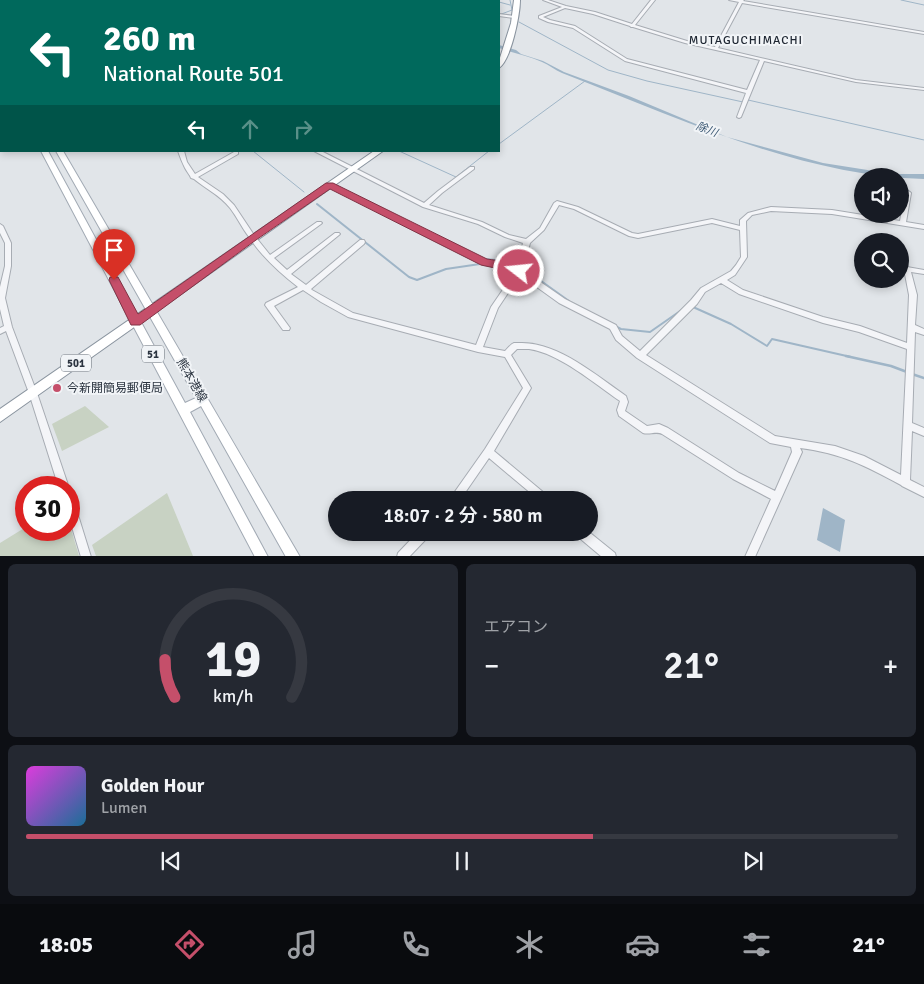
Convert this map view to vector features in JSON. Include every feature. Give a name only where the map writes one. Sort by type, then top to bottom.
[{"type":"highway","points":[[500,64],[507,49],[519,8],[518,0]]},
{"type":"highway","name":"501","points":[[0,416],[378,152]]},
{"type":"main road","name":"熊本港線","points":[[45,152],[262,556]]},
{"type":"main road","name":"熊本港線","points":[[60,152],[294,556]]},
{"type":"main road","points":[[183,410],[203,399]]},
{"type":"street","points":[[545,0],[565,7],[594,13],[670,38],[762,60],[856,81],[924,89]]},
{"type":"street","points":[[632,26],[653,0]]},
{"type":"street","points":[[731,0],[924,32]]},
{"type":"street","points":[[716,49],[741,1]]},
{"type":"street","points":[[565,7],[540,17],[574,27],[626,60],[748,92]]},
{"type":"street","points":[[500,15],[516,17]]},
{"type":"street","points":[[739,117],[762,60]]},
{"type":"street","points":[[181,152],[184,165],[193,177],[213,187],[230,203],[252,238],[270,258],[286,274],[333,306],[351,315],[478,349],[507,354],[527,388],[488,452],[460,491]]},
{"type":"street","points":[[318,152],[354,168],[425,206],[480,223],[507,236],[527,242]]},
{"type":"street","points":[[193,177],[236,153]]},
{"type":"street","points":[[425,206],[472,168]]},
{"type":"street","points":[[330,186],[485,263],[506,266],[519,271],[562,301],[612,327],[619,338],[640,356],[773,440],[795,445],[823,447],[860,460],[924,492]]},
{"type":"street","points":[[478,349],[495,307],[519,271],[527,242],[542,229],[557,203],[576,208],[630,235],[638,236],[712,221],[743,229]]},
{"type":"street","points":[[640,356],[694,302],[703,290],[733,273],[744,257],[742,220],[750,214],[771,209],[832,212],[854,215]]},
{"type":"street","points":[[270,258],[319,223]]},
{"type":"street","points":[[903,223],[924,227]]},
{"type":"street","points":[[0,226],[8,244],[8,266],[1,298],[8,327],[33,393],[60,476]]},
{"type":"street","points":[[286,274],[337,234]]},
{"type":"street","points":[[286,328],[269,305],[305,288],[362,242]]},
{"type":"street","points":[[905,483],[913,295],[907,269],[924,272]]},
{"type":"street","points":[[721,279],[741,292],[823,320],[860,329],[910,347]]},
{"type":"street","points":[[0,331],[8,327]]},
{"type":"street","points":[[912,327],[924,332]]},
{"type":"street","points":[[507,354],[515,346],[538,347],[563,359],[623,399],[624,402],[620,410],[622,413],[646,430],[659,428],[665,431],[736,476],[776,497]]},
{"type":"street","points":[[907,425],[924,432]]},
{"type":"street","points":[[750,556],[797,452],[795,445]]},
{"type":"street","points":[[488,452],[535,491]]},
{"type":"street","points":[[80,537],[86,556]]},
{"type":"street","points":[[402,556],[416,541]]},
{"type":"street","points":[[592,541],[611,556]]},
{"type":"green space","points":[[85,406],[109,427],[62,451],[52,424]]},
{"type":"green space","points":[[167,493],[193,556],[96,556],[92,545]]},
{"type":"green space","points":[[15,534],[15,541],[75,541],[79,556],[0,556],[0,543]]},
{"type":"water","name":"除川","points":[[500,45],[516,50],[521,54],[543,61],[564,72],[629,96],[726,137],[562,73],[537,60],[500,48]]},
{"type":"water","points":[[728,137],[823,163],[855,168],[854,171],[832,168]]},
{"type":"water","points":[[909,174],[924,174],[924,179],[909,178]]},
{"type":"water","points":[[823,508],[845,520],[840,552],[817,540]]},
{"type":"waterway","points":[[500,15],[512,10],[510,0]]},
{"type":"waterway","points":[[901,0],[924,5]]},
{"type":"waterway","points":[[500,2],[510,5]]},
{"type":"waterway","points":[[519,22],[608,70],[647,81],[743,102]]},
{"type":"waterway","points":[[500,143],[585,81]]},
{"type":"waterway","points":[[747,102],[748,100],[924,140]]},
{"type":"waterway","points":[[254,152],[304,192]]},
{"type":"waterway","points":[[401,152],[456,177],[488,152]]},
{"type":"waterway","points":[[317,204],[409,277],[417,280],[446,269],[480,264],[485,259],[506,261],[518,266]]},
{"type":"waterway","points":[[523,268],[569,301]]},
{"type":"waterway","points":[[693,307],[731,324],[767,346],[772,339],[851,357]]},
{"type":"waterway","points":[[615,326],[621,329],[650,332],[683,309]]},
{"type":"waterway","points":[[846,356],[891,366],[907,372]]},
{"type":"waterway","points":[[912,374],[924,378]]},
{"type":"place","name":"今新開簡易郵便局","points":[[57,388]]},
{"type":"district","name":"MUTAGUCHIMACHI","points":[[746,40]]},
{"type":"route","points":[[114,280],[136,322],[252,238],[330,186],[485,263],[506,266],[519,271]]}]
